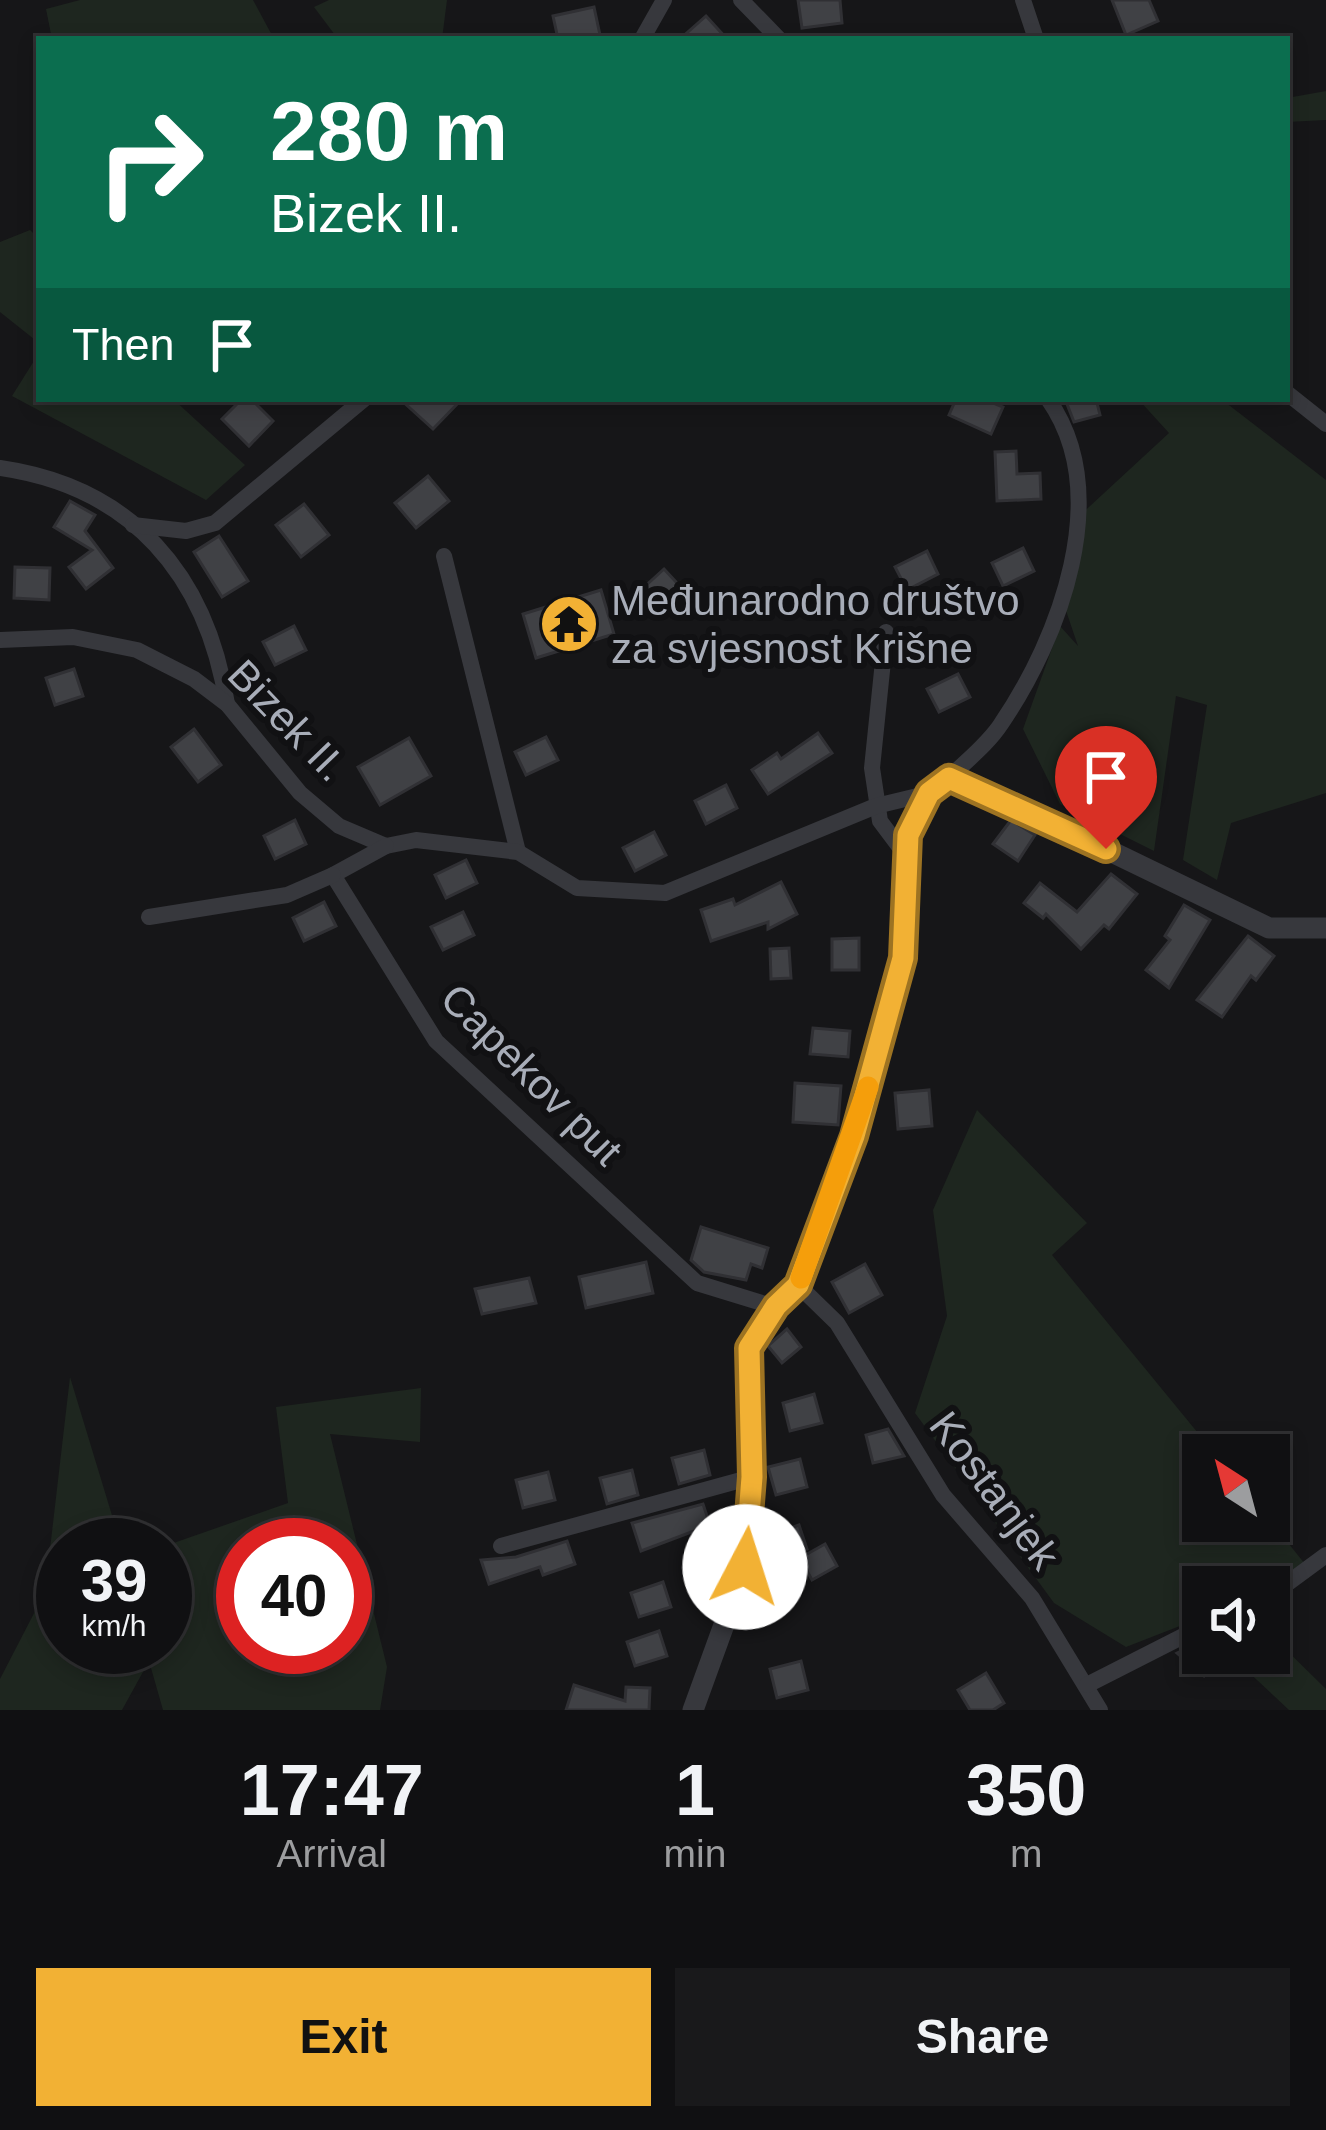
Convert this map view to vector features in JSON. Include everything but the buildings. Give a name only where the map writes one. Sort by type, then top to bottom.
[{"type":"street","points":[[644,36],[664,0]]},
{"type":"street","points":[[741,0],[776,36]]},
{"type":"street","points":[[1023,0],[1035,36]]},
{"type":"street","points":[[1290,395],[1326,424]]},
{"type":"street","points":[[132,525],[186,531],[215,523],[360,402]]},
{"type":"street","points":[[1049,402],[1076,474],[1076,533],[1067,581],[1007,714],[949,778],[1269,928],[1326,928]]},
{"type":"street","points":[[0,468],[84,488],[132,525],[186,580],[220,657],[227,704]]},
{"type":"street","points":[[444,556],[518,852]]},
{"type":"street","points":[[886,632],[872,768],[880,821],[907,857]]},
{"type":"street","name":"Bizek II.","points":[[0,640],[73,637],[137,650],[194,679],[227,704],[300,793],[339,826],[386,846],[416,840],[518,852],[577,888],[665,893],[876,806],[929,793],[949,778]]},
{"type":"street","points":[[693,1710],[745,1567],[752,1477],[749,1348],[776,1306],[798,1285],[854,1136],[903,958],[908,835],[929,793]]},
{"type":"street","points":[[149,917],[287,895],[386,846]]},
{"type":"street","name":"Capekov put","points":[[333,875],[436,1041],[697,1282],[776,1306]]},
{"type":"street","name":"Kostanjek","points":[[798,1285],[837,1323],[943,1495],[1032,1598],[1100,1710]]},
{"type":"street","points":[[500,1546],[752,1477]]},
{"type":"street","points":[[1290,1582],[1326,1555]]},
{"type":"street","points":[[1087,1685],[1182,1634]]},
{"type":"shaded area","points":[[80,0],[253,0],[272,36],[51,36],[46,9]]},
{"type":"shaded area","points":[[329,0],[447,0],[442,36],[336,36],[314,7]]},
{"type":"shaded area","points":[[1326,91],[1326,120],[1290,122],[1290,97]]},
{"type":"shaded area","points":[[30,230],[36,236],[36,341],[0,312],[0,242]]},
{"type":"shaded area","points":[[36,358],[36,402],[176,402],[245,465],[206,500],[12,396]]},
{"type":"shaded area","points":[[1141,402],[1225,402],[1326,480],[1326,793],[1231,823],[1217,880],[1183,860],[1207,705],[1176,696],[1154,851],[1060,804],[1023,729],[1060,626],[1078,646],[1060,593],[1076,519],[1169,433]]},
{"type":"shaded area","points":[[977,1110],[1087,1223],[1052,1255],[1199,1434],[1182,1434],[1182,1542],[1287,1542],[1305,1564],[1290,1574],[1290,1566],[1182,1566],[1182,1625],[1126,1647],[1054,1603],[915,1413],[947,1316],[933,1210]]},
{"type":"shaded area","points":[[70,1377],[113,1518],[54,1518]]},
{"type":"shaded area","points":[[421,1388],[420,1442],[330,1434],[351,1518],[245,1518],[288,1503],[276,1407]]},
{"type":"shaded area","points":[[216,1528],[216,1674],[372,1674],[372,1606],[387,1667],[380,1710],[163,1710],[153,1674],[192,1674],[192,1537]]},
{"type":"shaded area","points":[[36,1609],[36,1674],[142,1674],[122,1710],[0,1710],[0,1679]]},
{"type":"shaded area","points":[[1290,1654],[1326,1689],[1326,1710],[1289,1710],[1250,1674],[1290,1674]]},
{"type":"slow traffic","points":[[801,1278],[868,1087]]},
{"type":"place","name":"Međunarodno društvo za svjesnost Krišne","points":[[569,624]]},
{"type":"route","points":[[745,1567],[752,1477],[749,1348],[776,1306],[798,1285],[854,1136],[903,958],[908,835],[929,793],[949,778],[1106,849]]}]
